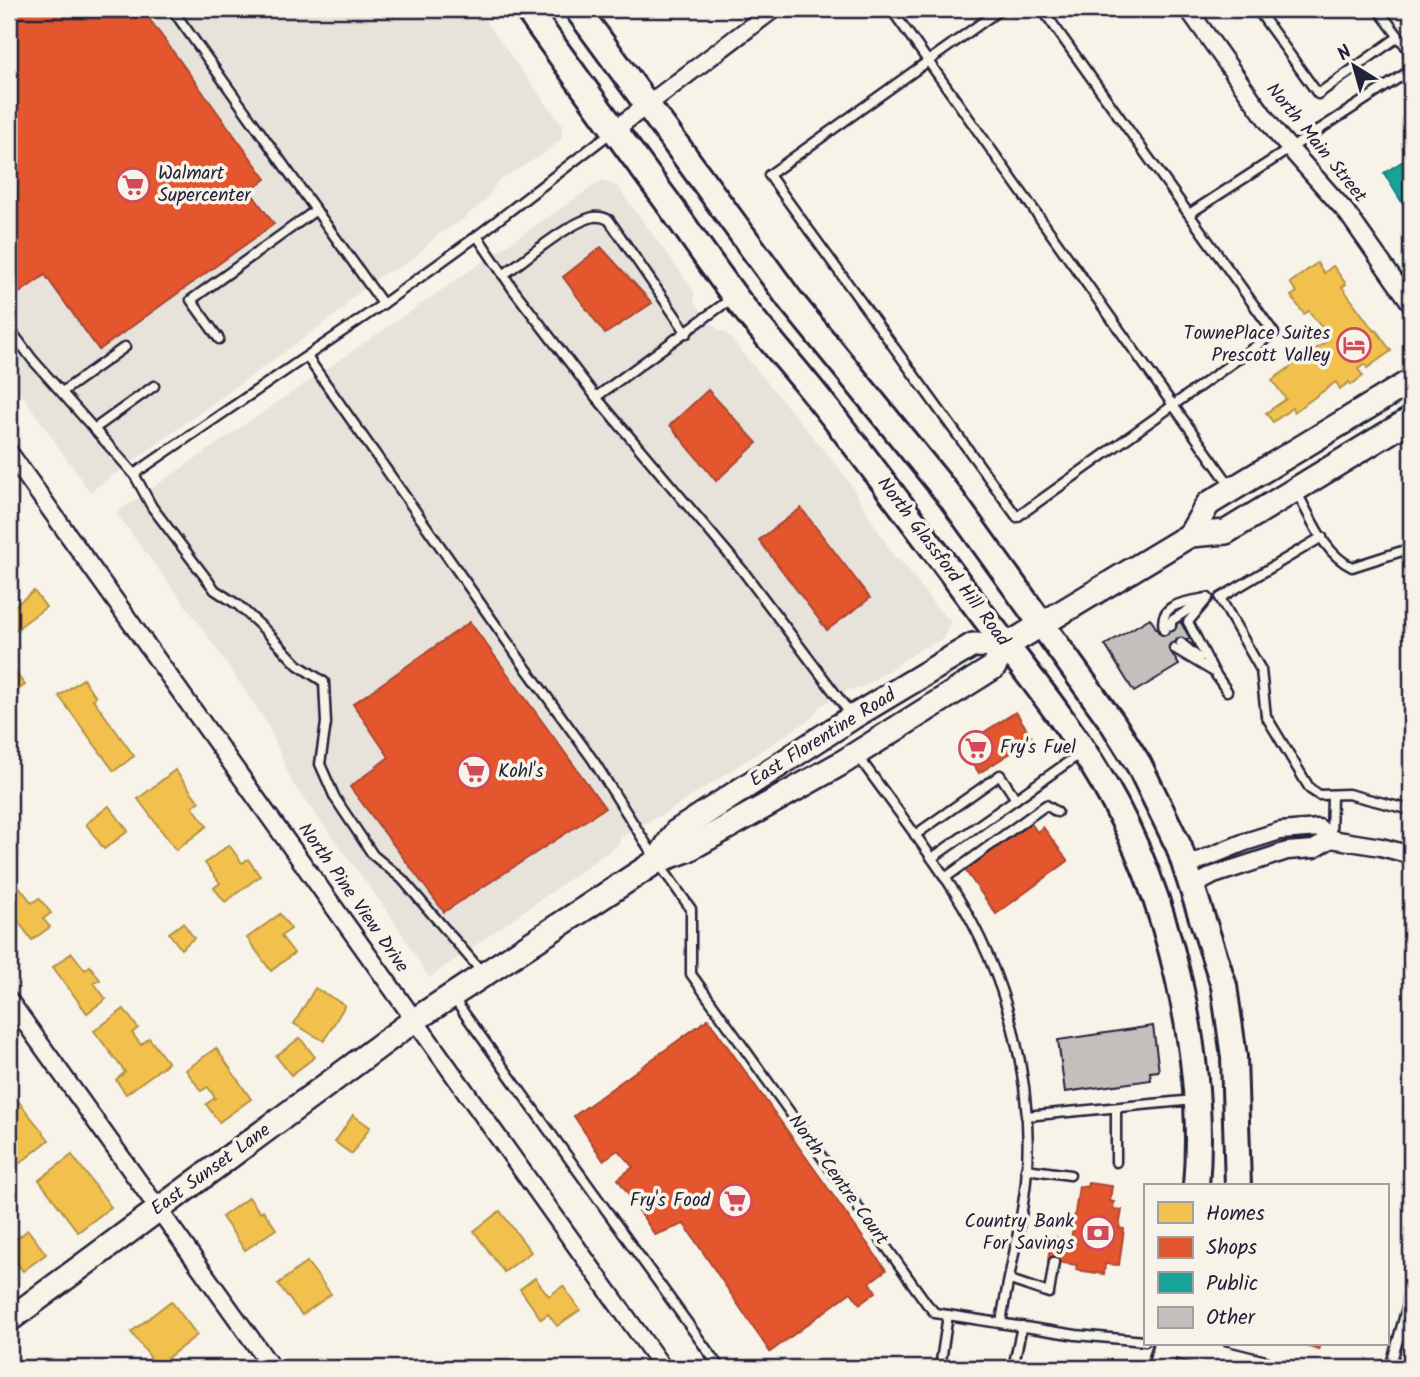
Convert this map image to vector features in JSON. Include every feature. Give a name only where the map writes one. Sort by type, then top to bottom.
[{"type":"main road","name":"North Glassford Hill Road","points":[[527,9],[735,296],[885,484],[1084,751],[1106,787],[1128,831],[1165,929],[1184,1010],[1197,1100],[1199,1157],[1196,1184]]},
{"type":"main road","points":[[577,9],[791,301],[951,498],[1112,722],[1139,765],[1157,797],[1189,876],[1224,986],[1234,1057],[1238,1184]]},
{"type":"main road","points":[[1160,1368],[1166,1346]]},
{"type":"street","points":[[614,130],[774,9]]},
{"type":"street","name":"North Main Street","points":[[1188,9],[1277,134],[1347,213],[1411,304]]},
{"type":"street","points":[[1191,535],[1208,504],[1411,381]]},
{"type":"street","name":"East Florentine Road","points":[[413,1021],[657,861],[687,850],[856,753],[995,667],[1006,646],[1041,624],[1191,535],[1226,533],[1411,419]]},
{"type":"street","name":"North Pine View Drive","points":[[9,452],[663,1368]]},
{"type":"street","name":"East Florentine Road","points":[[657,861],[676,832],[853,717],[973,645],[1006,646]]},
{"type":"street","points":[[1189,876],[1287,851],[1314,849],[1331,839],[1411,855]]},
{"type":"street","points":[[9,1000],[272,1368]]},
{"type":"street","name":"East Sunset Lane","points":[[9,1320],[413,1021]]},
{"type":"street","points":[[1173,1346],[1264,1368]]},
{"type":"lane","points":[[172,9],[383,304]]},
{"type":"lane","points":[[891,9],[1233,489]]},
{"type":"lane","points":[[1001,9],[769,175],[1017,517],[1274,333],[1042,9]]},
{"type":"lane","points":[[1257,9],[1318,94],[1398,37]]},
{"type":"lane","points":[[1189,214],[1411,70],[1408,49],[1378,9]]},
{"type":"lane","points":[[134,474],[383,304],[477,236],[614,130]]},
{"type":"lane","points":[[219,339],[191,300],[316,210]]},
{"type":"lane","points":[[503,275],[573,226],[592,217],[602,217],[609,220],[687,333]]},
{"type":"lane","points":[[477,236],[503,275],[596,397],[743,571],[853,717]]},
{"type":"lane","points":[[596,397],[735,296]]},
{"type":"lane","points":[[9,328],[134,474],[152,507],[215,590],[238,605],[298,665],[324,682],[326,723],[320,764],[335,798],[373,855],[402,879],[484,974]]},
{"type":"lane","points":[[62,392],[125,347]]},
{"type":"lane","name":"North Centre Court","points":[[307,357],[593,760],[691,909],[691,974],[927,1304],[935,1313],[1076,1335],[1144,1341]]},
{"type":"lane","points":[[94,429],[154,386]]},
{"type":"lane","points":[[1296,490],[1338,560],[1352,566],[1402,551],[1411,555]]},
{"type":"lane","points":[[1167,628],[1171,621],[1208,598],[1220,598],[1322,537]]},
{"type":"lane","points":[[1208,598],[1188,622],[1227,691]]},
{"type":"lane","points":[[1220,598],[1261,670],[1266,716],[1310,789],[1319,795],[1349,794],[1411,810]]},
{"type":"lane","points":[[1178,645],[1214,672]]},
{"type":"lane","points":[[932,858],[1084,751]]},
{"type":"lane","points":[[856,753],[932,858],[986,950],[1001,986],[1014,1031],[1026,1116],[1026,1169],[1019,1238],[1001,1323]]},
{"type":"lane","points":[[915,835],[1000,775],[1016,799]]},
{"type":"lane","points":[[1331,839],[1332,796]]},
{"type":"lane","points":[[945,878],[1046,805],[1057,812]]},
{"type":"lane","points":[[452,996],[720,1368]]},
{"type":"lane","points":[[1026,1116],[1197,1100]]},
{"type":"lane","points":[[1116,1108],[1116,1162]]},
{"type":"lane","points":[[1026,1169],[1070,1175]]},
{"type":"lane","points":[[1010,1280],[1049,1293],[1054,1262]]},
{"type":"lane","points":[[1390,1368],[1411,1293]]},
{"type":"lane","points":[[940,1368],[948,1315]]},
{"type":"lane","points":[[1013,1368],[1022,1326]]},
{"type":"shaded area","points":[[9,9],[480,9],[486,22],[562,125],[562,139],[542,155],[499,180],[485,201],[438,235],[413,259],[395,270],[386,272],[348,301],[344,309],[90,492],[9,376]]},
{"type":"shaded area","points":[[602,180],[618,187],[694,291],[694,302],[718,330],[726,333],[844,474],[893,555],[905,565],[934,605],[951,621],[943,639],[923,648],[863,687],[849,690],[820,706],[812,718],[661,816],[620,838],[619,844],[429,978],[390,915],[292,782],[268,725],[198,622],[116,513]]},
{"type":"building: Homes","name":"TownePlace Suites Prescott Valley","points":[[1317,263],[1324,273],[1333,266],[1346,284],[1342,287],[1391,351],[1367,368],[1365,364],[1358,369],[1363,376],[1351,385],[1349,382],[1340,389],[1336,382],[1294,412],[1292,408],[1273,422],[1266,413],[1286,399],[1272,380],[1330,339],[1309,311],[1304,314],[1291,296],[1297,292],[1290,283]]},
{"type":"building: Homes","points":[[34,591],[46,607],[11,633],[9,610]]},
{"type":"building: Homes","points":[[11,667],[25,685],[14,693],[9,685]]},
{"type":"building: Homes","points":[[83,679],[96,697],[93,699],[134,756],[114,771],[59,696]]},
{"type":"building: Homes","points":[[175,770],[199,802],[192,806],[207,826],[176,850],[138,799]]},
{"type":"building: Homes","points":[[109,806],[128,831],[104,849],[86,824]]},
{"type":"building: Homes","points":[[229,845],[242,863],[248,859],[260,876],[225,902],[214,888],[220,883],[205,863]]},
{"type":"building: Homes","points":[[18,885],[32,903],[39,898],[51,913],[43,919],[50,927],[32,940],[9,909],[9,892]]},
{"type":"building: Homes","points":[[280,914],[291,929],[281,936],[294,953],[271,971],[247,938]]},
{"type":"building: Homes","points":[[183,923],[194,938],[181,949],[169,933]]},
{"type":"building: Homes","points":[[72,953],[85,970],[90,966],[100,980],[94,983],[106,999],[87,1013],[53,967]]},
{"type":"building: Homes","points":[[315,988],[345,1005],[324,1041],[294,1024]]},
{"type":"building: Homes","points":[[124,1009],[138,1028],[132,1033],[141,1045],[149,1038],[168,1063],[126,1094],[116,1080],[125,1072],[94,1031]]},
{"type":"building: Homes","points":[[300,1038],[315,1057],[291,1075],[276,1056]]},
{"type":"building: Homes","points":[[216,1048],[251,1099],[219,1122],[206,1104],[215,1098],[208,1087],[201,1091],[186,1070]]},
{"type":"building: Homes","points":[[15,1097],[49,1140],[9,1172],[9,1102]]},
{"type":"building: Homes","points":[[353,1115],[370,1127],[352,1154],[335,1142]]},
{"type":"building: Homes","points":[[72,1155],[111,1207],[78,1232],[39,1180]]},
{"type":"building: Homes","points":[[249,1197],[260,1213],[263,1210],[276,1229],[245,1250],[222,1217]]},
{"type":"building: Homes","points":[[500,1211],[531,1252],[504,1272],[474,1231]]},
{"type":"building: Homes","points":[[28,1230],[46,1254],[23,1271],[9,1252],[9,1245]]},
{"type":"building: Homes","points":[[307,1262],[331,1294],[302,1315],[278,1284]]},
{"type":"building: Homes","points":[[535,1278],[549,1296],[563,1286],[580,1310],[557,1326],[548,1314],[541,1319],[520,1289]]},
{"type":"building: Homes","points":[[171,1301],[197,1335],[157,1366],[131,1332]]},
{"type":"building: Shops","name":"Walmart Supercenter","points":[[9,9],[142,9],[266,179],[250,191],[274,224],[99,350],[45,275],[15,296],[9,288]]},
{"type":"building: Shops","points":[[601,247],[652,303],[605,334],[563,277]]},
{"type":"building: Shops","points":[[708,390],[757,443],[716,481],[670,425]]},
{"type":"building: Shops","points":[[801,508],[870,598],[827,630],[759,540]]},
{"type":"building: Shops","name":"Kohl's","points":[[470,622],[605,808],[444,912],[350,787],[389,757],[353,704]]},
{"type":"building: Shops","name":"Fry's Fuel","points":[[1016,712],[1033,739],[979,773],[962,746]]},
{"type":"building: Shops","points":[[1031,823],[1037,832],[1043,827],[1068,861],[996,914],[965,870]]},
{"type":"building: Shops","name":"Fry's Food","points":[[708,1019],[886,1270],[870,1282],[876,1292],[860,1304],[851,1292],[770,1352],[684,1224],[655,1235],[618,1179],[633,1167],[618,1150],[603,1160],[574,1116]]},
{"type":"building: Shops","name":"Country Bank For Savings","points":[[1088,1183],[1112,1186],[1110,1201],[1114,1202],[1113,1209],[1122,1210],[1119,1228],[1124,1229],[1119,1265],[1105,1264],[1104,1274],[1076,1270],[1077,1265],[1048,1261],[1051,1237],[1071,1240],[1079,1186],[1087,1187]]},
{"type":"building: Public","points":[[1411,156],[1411,217],[1384,173]]},
{"type":"building: Other","points":[[1150,618],[1159,633],[1180,621],[1190,638],[1170,650],[1179,665],[1134,692],[1105,645]]},
{"type":"building: Other","points":[[1153,1026],[1159,1071],[1150,1072],[1151,1080],[1065,1092],[1058,1040]]},
{"type":"place","name":"Walmart Supercenter","points":[[133,185]]},
{"type":"place","name":"TownePlace Suites Prescott Valley","points":[[1354,345]]},
{"type":"place","name":"Fry's Fuel","points":[[976,748]]},
{"type":"place","name":"Kohl's","points":[[474,772]]},
{"type":"place","name":"Fry's Food","points":[[735,1201]]},
{"type":"place","name":"Country Bank For Savings","points":[[1098,1233]]}]
